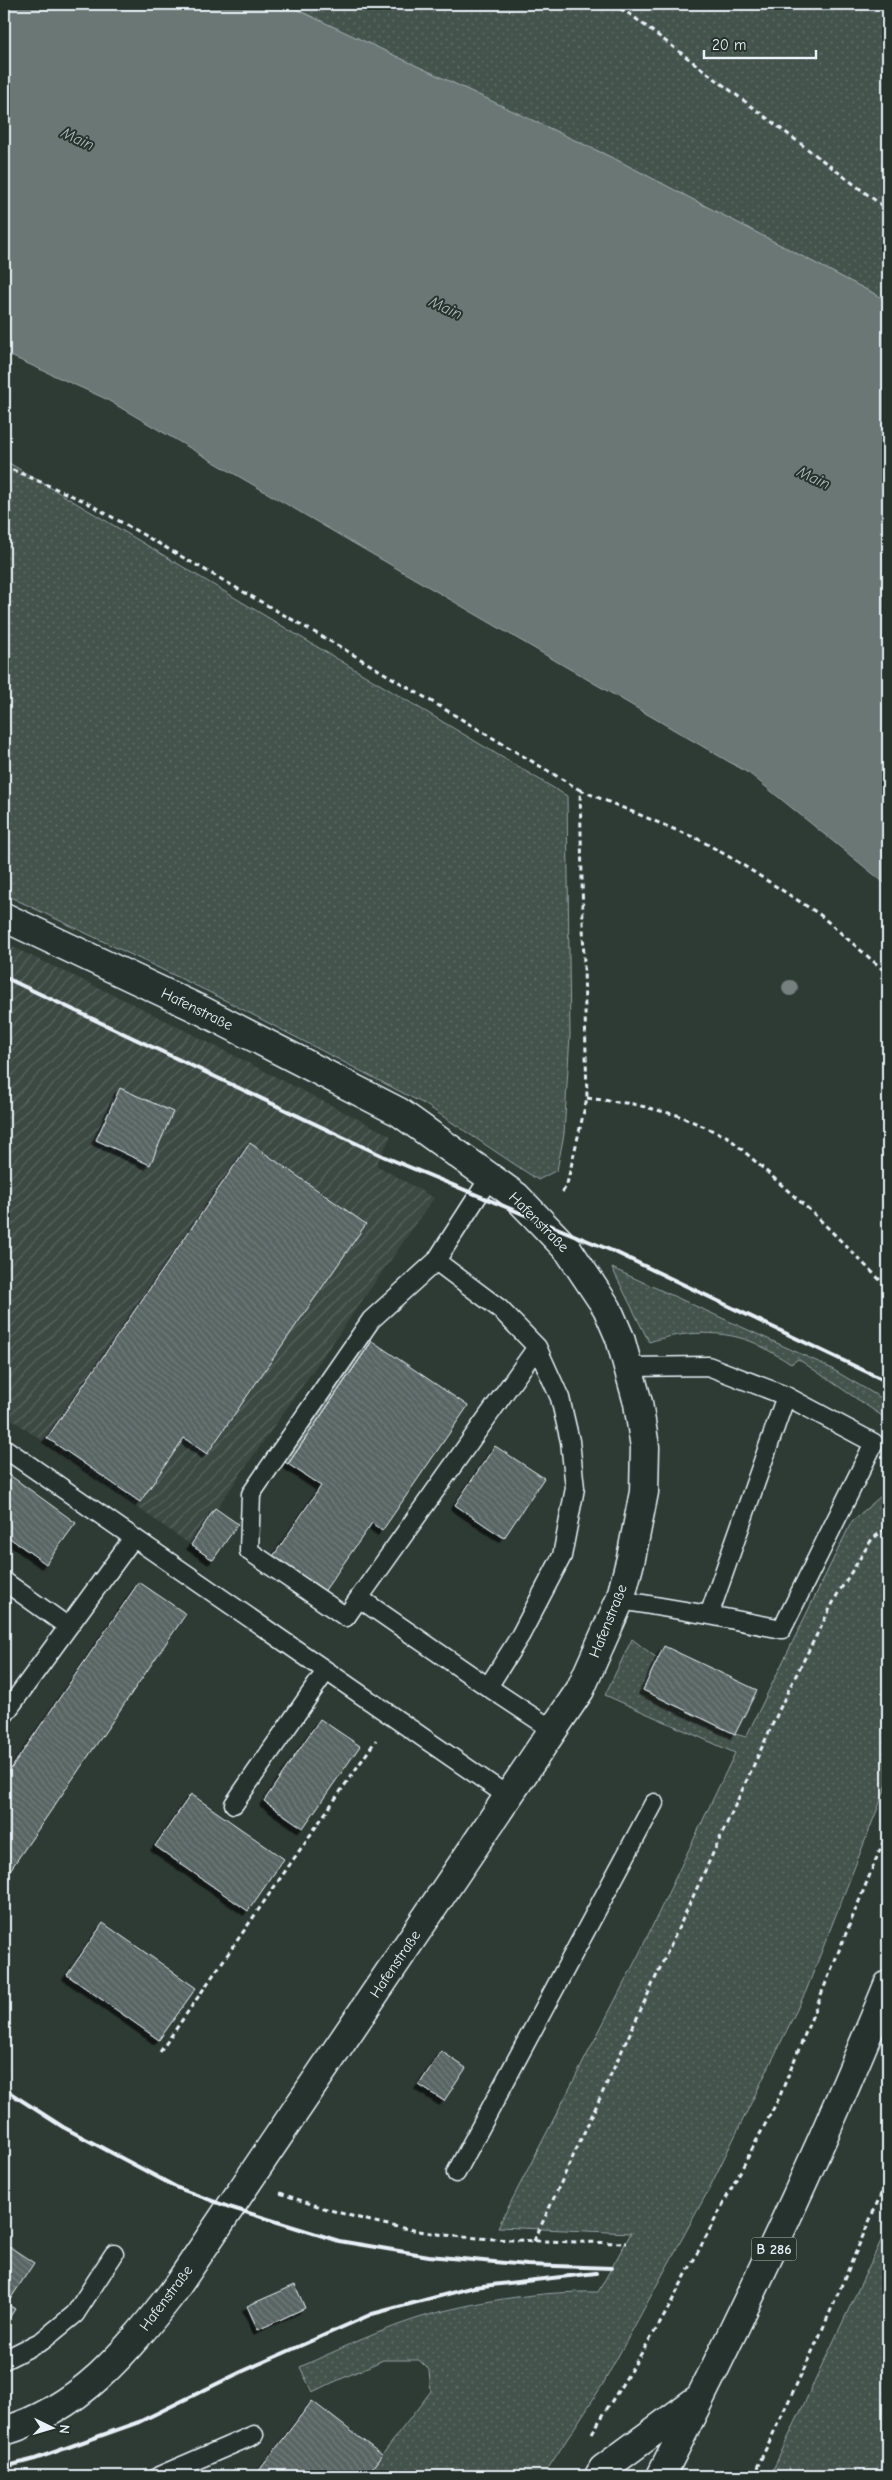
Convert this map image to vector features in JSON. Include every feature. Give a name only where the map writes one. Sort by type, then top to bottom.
[{"type":"main road","name":"Hafenstraße","points":[[4,917],[203,1011],[399,1112],[516,1196],[569,1251],[588,1277],[606,1308],[629,1367],[638,1403],[644,1448],[644,1492],[631,1558],[620,1600],[580,1690],[509,1798],[173,2292],[115,2363],[87,2388],[52,2412],[4,2430]]},
{"type":"main road","name":"B 286","points":[[661,2476],[771,2255],[842,2098],[888,1985]]},
{"type":"main road","points":[[599,2476],[603,2469],[701,2397]]},
{"type":"main road","name":"B 286","points":[[669,2476],[676,2448]]},
{"type":"lane","points":[[490,1177],[436,1261],[371,1320],[251,1494],[249,1551],[346,1617],[537,1347]]},
{"type":"lane","points":[[436,1261],[500,1309],[537,1347],[560,1398],[570,1440],[575,1488],[562,1556],[520,1636],[488,1687]]},
{"type":"lane","points":[[620,1600],[782,1629],[874,1443],[786,1396],[708,1366],[629,1367]]},
{"type":"lane","points":[[709,1615],[786,1396]]},
{"type":"lane","points":[[4,1448],[509,1798]]},
{"type":"lane","points":[[4,1715],[66,1626],[133,1538]]},
{"type":"lane","points":[[4,1581],[66,1626]]},
{"type":"lane","points":[[359,1598],[553,1730]]},
{"type":"lane","points":[[234,1804],[326,1671]]},
{"type":"lane","points":[[456,2173],[654,1803]]},
{"type":"lane","points":[[4,2360],[42,2342],[75,2314],[114,2254]]},
{"type":"lane","points":[[159,2476],[254,2435]]},
{"type":"path","points":[[612,4],[631,15],[888,210]]},
{"type":"path","points":[[4,466],[84,501],[342,648],[580,790],[700,840],[819,914],[888,974]]},
{"type":"path","points":[[544,1223],[567,1184],[587,1098],[580,790]]},
{"type":"path","points":[[587,1098],[633,1104],[677,1115],[728,1137],[814,1214],[888,1288]]},
{"type":"path","points":[[534,2241],[787,1693],[837,1595],[872,1539],[888,1527]]},
{"type":"path","points":[[160,2052],[392,1717]]},
{"type":"path","points":[[591,2435],[662,2320],[779,2098],[888,1830]]},
{"type":"path","points":[[4,2066],[6,2069],[4,2072]]},
{"type":"path","points":[[753,2476],[820,2335],[888,2178]]},
{"type":"path","points":[[247,2181],[311,2205],[382,2224],[462,2236],[534,2241],[627,2243]]},
{"type":"shaded area","points":[[285,4],[888,4],[888,301],[617,160]]},
{"type":"shaded area","points":[[4,460],[567,796],[570,1035],[564,1134],[557,1170],[538,1180],[426,1105],[207,991],[4,894]]},
{"type":"shaded area","points":[[4,943],[135,1005],[391,1136],[376,1165],[434,1198],[191,1545],[4,1414]]},
{"type":"shaded area","points":[[612,1268],[825,1365],[888,1402],[888,1420],[798,1359],[791,1364],[745,1339],[703,1333],[662,1338],[649,1342]]},
{"type":"shaded area","points":[[888,1490],[888,1782],[806,1991],[708,2191],[603,2384],[543,2476],[366,2476],[431,2391],[429,2370],[419,2360],[383,2360],[312,2392],[300,2367],[381,2331],[432,2314],[514,2297],[598,2292],[631,2233],[498,2227],[639,1954],[735,1753],[605,1695],[632,1639],[658,1659],[643,1690],[735,1734],[746,1737],[852,1521]]},
{"type":"shaded area","points":[[888,2226],[888,2476],[770,2476]]},
{"type":"water","name":"Main","points":[[4,4],[285,4],[617,160],[888,301],[888,886],[750,774],[104,398],[4,353]]},
{"type":"building","points":[[120,1088],[173,1112],[150,1165],[96,1140]]},
{"type":"building","points":[[250,1143],[366,1224],[207,1454],[184,1438],[140,1502],[47,1438]]},
{"type":"building","points":[[359,1331],[372,1341],[288,1464],[274,1455]]},
{"type":"building","points":[[372,1341],[468,1406],[382,1531],[372,1523],[323,1593],[272,1558],[321,1486],[288,1464]]},
{"type":"building","points":[[495,1446],[544,1478],[504,1538],[455,1505]]},
{"type":"building","points":[[4,1471],[76,1523],[46,1564],[4,1534]]},
{"type":"building","points":[[215,1508],[238,1524],[213,1560],[191,1545]]},
{"type":"building","points":[[139,1582],[186,1614],[4,1879],[4,1779]]},
{"type":"building","points":[[664,1646],[757,1690],[735,1734],[643,1690]]},
{"type":"building","points":[[320,1719],[360,1746],[303,1828],[264,1801]]},
{"type":"building","points":[[191,1794],[284,1859],[248,1911],[155,1846]]},
{"type":"building","points":[[103,1923],[196,1988],[159,2040],[67,1975]]},
{"type":"building","points":[[441,2051],[466,2068],[444,2101],[419,2085]]},
{"type":"building","points":[[4,2243],[34,2263],[7,2304],[15,2309],[4,2326]]},
{"type":"building","points":[[295,2285],[305,2308],[258,2330],[247,2306]]},
{"type":"building","points":[[312,2401],[382,2455],[366,2476],[255,2476]]},
{"type":"railway","points":[[4,977],[385,1157],[615,1252],[888,1382]]},
{"type":"railway","points":[[4,2089],[63,2127],[178,2188],[229,2207],[339,2241],[429,2256],[527,2265],[612,2268]]},
{"type":"railway","points":[[4,2467],[35,2459],[139,2422],[241,2372],[372,2314],[474,2287],[596,2273]]}]
